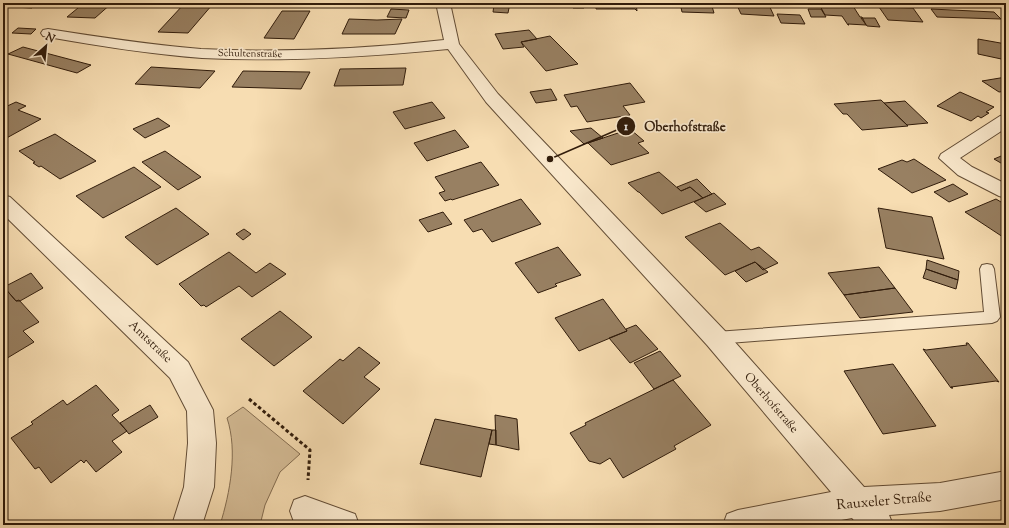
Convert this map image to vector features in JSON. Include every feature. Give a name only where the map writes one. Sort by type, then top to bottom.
[{"type":"street","name":"Oberhofstraße","points":[[443,3],[452,44],[497,103],[716,338],[878,525]]},
{"type":"street","name":"Schultenstraße","points":[[48,33],[93,41],[202,53],[315,54],[372,52],[452,44]]},
{"type":"street","points":[[1006,120],[948,158],[965,171],[1006,192]]},
{"type":"street","name":"Amtstraße","points":[[3,202],[179,370],[200,410],[202,443],[199,487],[187,525]]},
{"type":"street","name":"Rauxeler Straße","points":[[738,525],[858,502],[940,497],[1006,485]]},
{"type":"street","points":[[305,511],[344,525]]},
{"type":"lane","points":[[716,338],[992,317],[987,269]]},
{"type":"path","points":[[249,399],[310,450],[305,511]]},
{"type":"shaded area","points":[[243,407],[300,454],[280,472],[265,505],[260,525],[220,525],[230,486],[232,458],[232,444],[227,418]]},
{"type":"building","points":[[84,3],[112,3],[95,18],[67,17]]},
{"type":"building","points":[[368,3],[403,3],[402,5]]},
{"type":"building","points":[[510,3],[508,13],[493,12],[494,5],[473,4]]},
{"type":"building","points":[[574,3],[584,3],[584,8],[573,8]]},
{"type":"building","points":[[596,3],[636,3],[637,11],[635,9],[596,9]]},
{"type":"building","points":[[680,3],[711,3],[714,13],[682,12]]},
{"type":"building","points":[[736,3],[768,3],[774,16],[741,14]]},
{"type":"building","points":[[19,4],[36,4],[32,8],[14,7]]},
{"type":"building","points":[[184,4],[212,5],[188,33],[158,32]]},
{"type":"building","points":[[819,4],[853,6],[860,17],[862,17],[866,25],[848,25],[842,16],[825,15]]},
{"type":"building","points":[[879,7],[913,8],[923,22],[888,20]]},
{"type":"building","points":[[391,9],[409,10],[406,18],[387,17]]},
{"type":"building","points":[[808,9],[821,9],[826,17],[811,17]]},
{"type":"building","points":[[931,9],[994,12],[1001,19],[937,17]]},
{"type":"building","points":[[282,11],[310,11],[294,39],[264,38]]},
{"type":"building","points":[[777,14],[800,15],[805,24],[781,23]]},
{"type":"building","points":[[861,18],[875,18],[880,27],[867,26]]},
{"type":"building","points":[[349,19],[402,19],[395,34],[342,34]]},
{"type":"building","points":[[18,28],[36,29],[31,34],[12,33]]},
{"type":"building","points":[[529,30],[537,39],[521,42],[524,47],[503,49],[495,34]]},
{"type":"building","points":[[550,36],[578,64],[546,71],[521,42]]},
{"type":"building","points":[[978,39],[1006,44],[1006,60],[978,54]]},
{"type":"building","points":[[23,47],[91,65],[77,73],[8,54]]},
{"type":"building","points":[[151,67],[215,71],[200,88],[135,84]]},
{"type":"building","points":[[406,68],[403,85],[334,86],[340,69]]},
{"type":"building","points":[[243,71],[310,72],[301,89],[232,87]]},
{"type":"building","points":[[1006,77],[1006,91],[999,92],[982,81]]},
{"type":"building","points":[[630,83],[645,102],[623,106],[630,115],[587,122],[577,106],[571,107],[564,95]]},
{"type":"building","points":[[551,89],[557,100],[536,103],[530,92]]},
{"type":"building","points":[[960,92],[994,107],[986,112],[989,113],[981,118],[978,116],[971,121],[937,106]]},
{"type":"building","points":[[881,100],[908,126],[862,130],[847,114],[843,114],[834,104]]},
{"type":"building","points":[[905,101],[928,123],[907,125],[884,103]]},
{"type":"building","points":[[16,102],[26,106],[18,110],[41,119],[3,140],[3,117],[5,116],[3,115],[3,108]]},
{"type":"building","points":[[432,102],[445,118],[405,129],[393,112]]},
{"type":"building","points":[[158,118],[170,126],[145,138],[133,129]]},
{"type":"building","points":[[591,128],[603,138],[584,144],[570,131]]},
{"type":"building","points":[[630,129],[644,141],[638,143],[649,153],[611,165],[588,143]]},
{"type":"building","points":[[455,130],[469,147],[427,161],[414,143]]},
{"type":"building","points":[[55,134],[96,161],[60,179],[41,166],[39,167],[33,163],[35,162],[19,151]]},
{"type":"building","points":[[165,151],[201,177],[178,190],[142,162]]},
{"type":"building","points":[[1006,154],[1006,166],[994,159]]},
{"type":"building","points":[[914,159],[946,180],[912,193],[878,169],[902,160],[907,162]]},
{"type":"building","points":[[481,162],[499,185],[445,201],[439,193],[445,191],[435,177]]},
{"type":"building","points":[[134,167],[161,187],[103,218],[76,196]]},
{"type":"building","points":[[659,172],[681,191],[690,187],[703,198],[662,214],[628,183]]},
{"type":"building","points":[[697,179],[712,194],[703,198],[690,187],[681,191],[677,187]]},
{"type":"building","points":[[953,184],[968,194],[949,202],[934,192]]},
{"type":"building","points":[[714,193],[726,204],[706,212],[694,202]]},
{"type":"building","points":[[521,199],[541,224],[492,242],[482,229],[473,232],[464,220]]},
{"type":"building","points":[[996,199],[1006,205],[1006,239],[965,212]]},
{"type":"building","points":[[176,208],[209,234],[157,265],[125,237]]},
{"type":"building","points":[[878,208],[932,217],[944,259],[886,248]]},
{"type":"building","points":[[443,212],[452,224],[428,232],[419,220]]},
{"type":"building","points":[[720,223],[751,250],[759,247],[778,263],[763,270],[755,262],[725,275],[685,237]]},
{"type":"building","points":[[244,229],[251,234],[243,240],[236,234]]},
{"type":"building","points":[[558,247],[581,275],[555,284],[557,286],[538,293],[515,263]]},
{"type":"building","points":[[229,252],[256,273],[270,263],[286,274],[252,297],[239,286],[206,307],[204,305],[201,306],[179,284]]},
{"type":"building","points":[[927,260],[959,271],[958,280],[926,269]]},
{"type":"building","points":[[755,262],[768,272],[746,282],[735,271]]},
{"type":"building","points":[[879,267],[895,288],[844,295],[828,273]]},
{"type":"building","points":[[926,269],[958,280],[956,289],[923,278]]},
{"type":"building","points":[[31,273],[43,288],[20,301],[16,301],[4,287]]},
{"type":"building","points":[[3,286],[16,301],[19,300],[39,322],[23,331],[34,342],[4,360]]},
{"type":"building","points":[[895,288],[913,312],[860,318],[844,295]]},
{"type":"building","points":[[603,299],[627,331],[579,351],[555,318]]},
{"type":"building","points":[[280,311],[312,337],[274,366],[241,339]]},
{"type":"building","points":[[636,325],[658,349],[630,363],[609,338],[627,331],[626,329]]},
{"type":"building","points":[[966,343],[968,343],[999,382],[996,381],[951,388],[923,349],[926,350],[967,345]]},
{"type":"building","points":[[359,347],[380,363],[364,377],[380,389],[343,424],[303,391],[340,359],[343,361]]},
{"type":"building","points":[[660,351],[681,376],[654,389],[634,363]]},
{"type":"building","points":[[893,364],[936,426],[883,434],[844,371]]},
{"type":"building","points":[[673,380],[711,425],[674,446],[676,449],[623,478],[610,458],[600,464],[589,461],[570,433],[586,425],[585,423]]},
{"type":"building","points":[[96,385],[119,410],[112,415],[127,431],[112,441],[122,452],[96,472],[86,460],[84,463],[81,460],[51,483],[39,467],[35,469],[11,438],[33,424],[31,422],[63,400],[67,405]]},
{"type":"building","points":[[150,405],[158,417],[129,434],[120,423]]},
{"type":"building","points":[[495,415],[517,419],[519,450],[496,445]]},
{"type":"building","points":[[435,419],[492,430],[481,477],[420,464]]},
{"type":"building","points":[[492,430],[496,430],[496,445],[489,444]]},
{"type":"place","name":"Oberhofstraße","points":[[550,159]]}]
